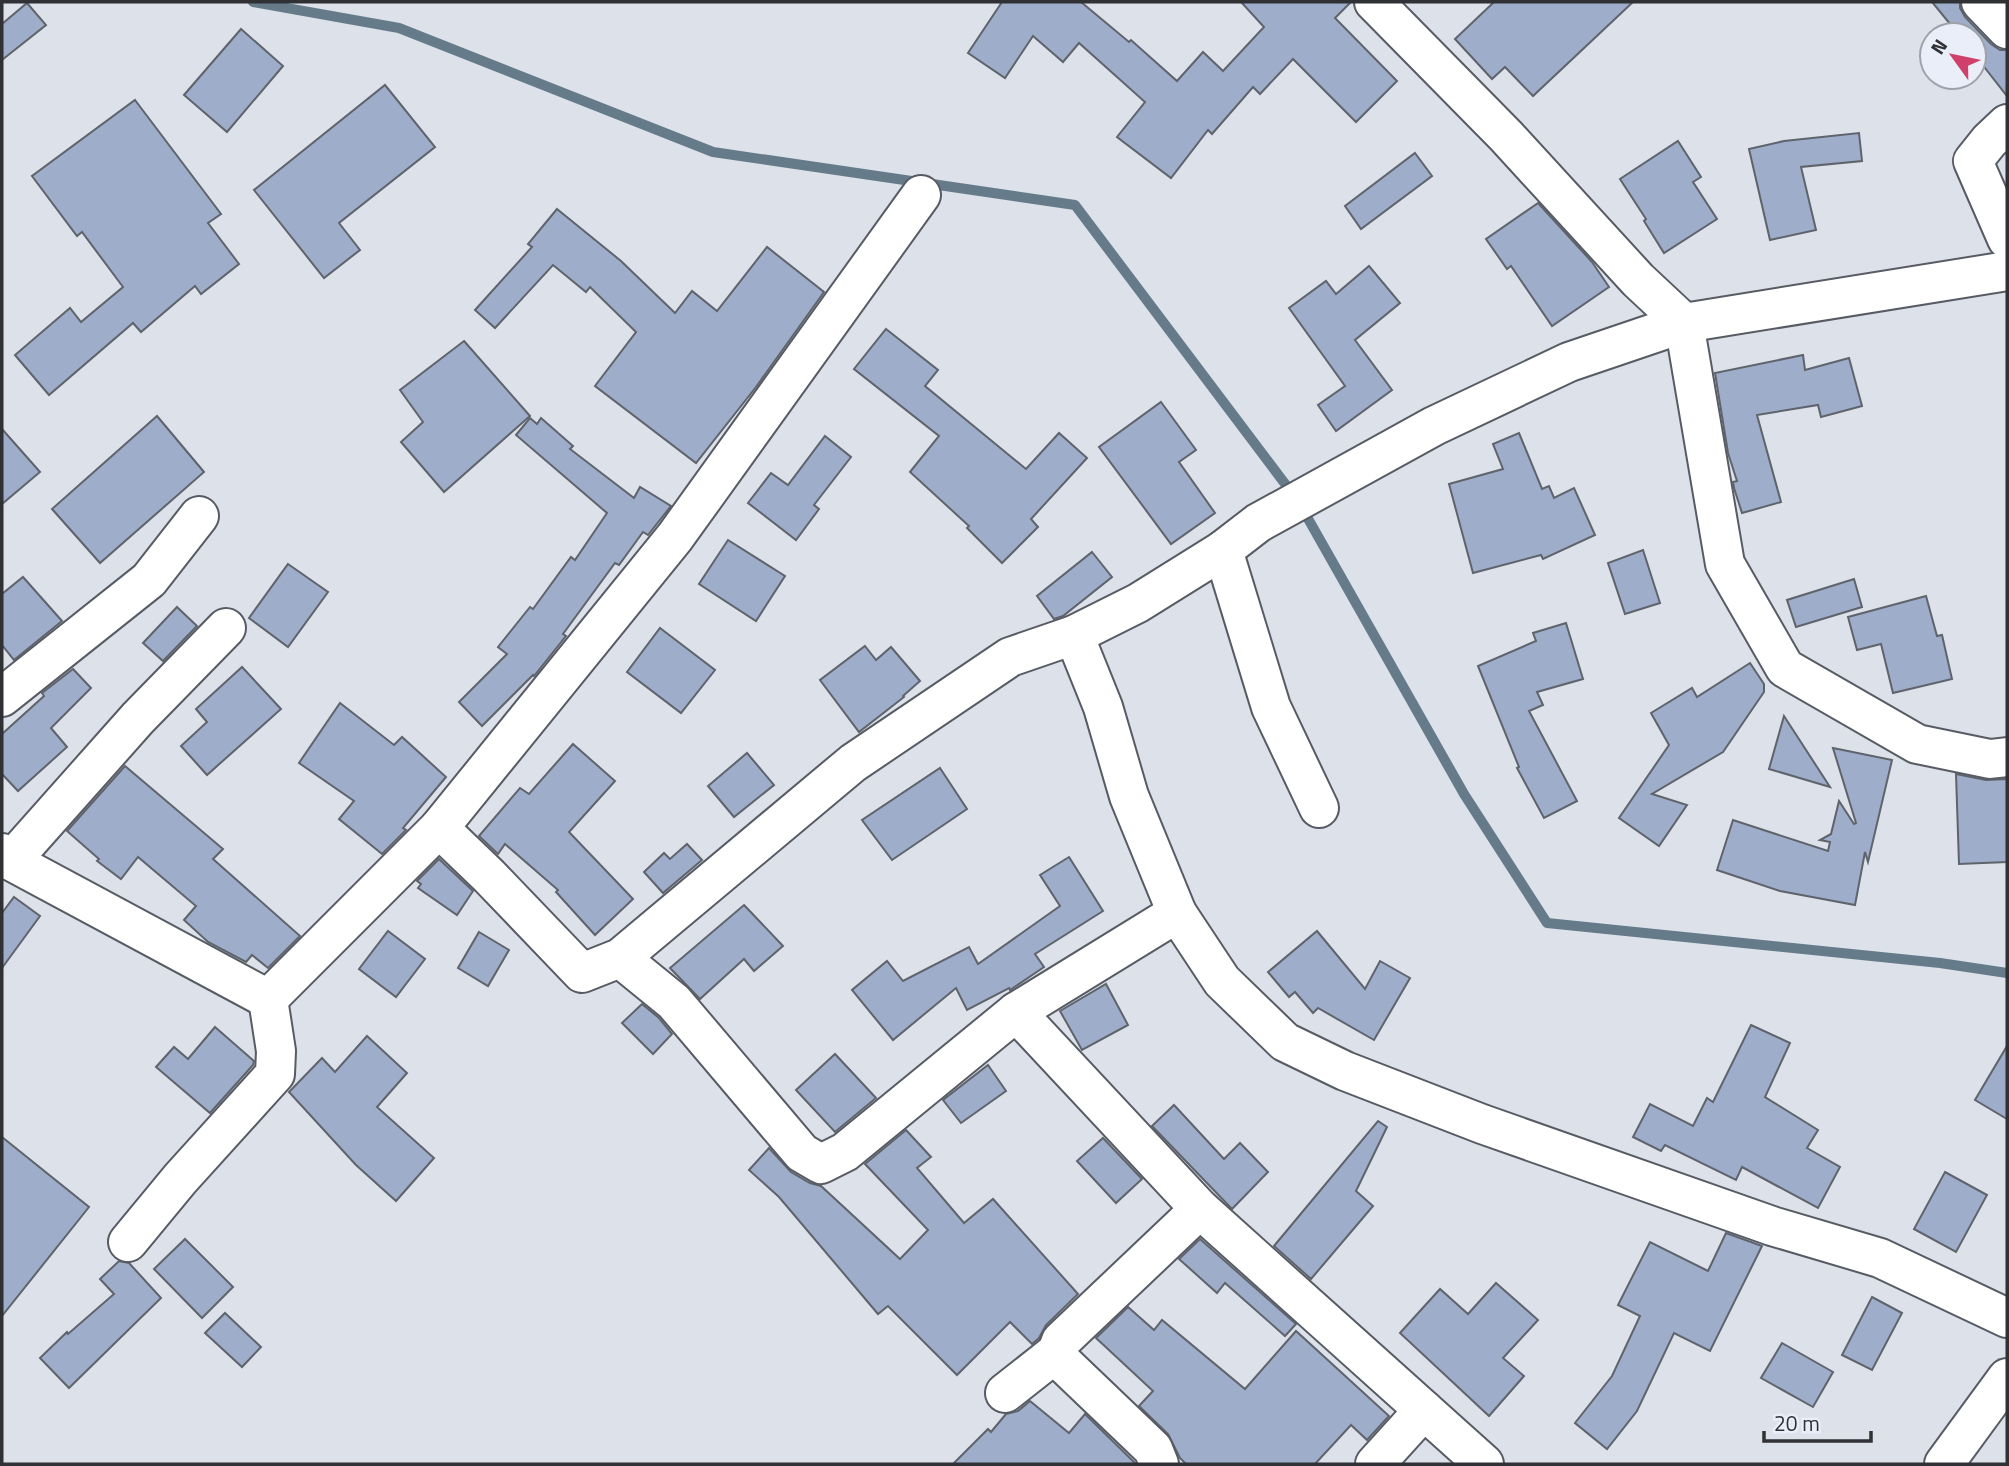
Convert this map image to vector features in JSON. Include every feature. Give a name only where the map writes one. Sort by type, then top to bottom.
[{"type":"street","points":[[1374,2],[1506,136],[1638,280],[1684,323],[1725,564],[1785,668],[1917,744],[1990,759],[2007,757]]},
{"type":"street","points":[[1981,2],[2007,29]]},
{"type":"street","points":[[2007,124],[1973,162],[2007,239]]},
{"type":"street","points":[[268,999],[439,828],[675,537],[921,195]]},
{"type":"street","points":[[439,828],[489,876],[582,974],[620,958],[853,763],[1010,657],[1074,635],[1138,603],[1223,550],[1258,523],[1434,426],[1569,362],[1684,323],[2007,271]]},
{"type":"street","points":[[2,697],[149,580],[199,516]]},
{"type":"street","points":[[1223,550],[1271,707],[1319,808]]},
{"type":"street","points":[[226,628],[6,857],[268,999]]},
{"type":"street","points":[[1074,635],[1103,707],[1129,796],[1177,913],[1222,981],[1284,1042],[1345,1071],[1482,1125],[1772,1226],[1880,1258],[2007,1318]]},
{"type":"street","points":[[620,958],[674,1002],[802,1153],[821,1164],[845,1153],[1016,1012],[1177,913]]},
{"type":"street","points":[[128,1242],[180,1179],[275,1074],[276,1051],[268,999]]},
{"type":"street","points":[[1016,1012],[1200,1209],[1484,1464]]},
{"type":"street","points":[[1005,1393],[1057,1352],[1061,1341],[1200,1209]]},
{"type":"street","points":[[1057,1352],[1061,1361],[1153,1449],[1159,1464]]},
{"type":"street","points":[[1944,1464],[2007,1378]]},
{"type":"street","points":[[1375,1464],[1424,1410]]},
{"type":"building","points":[[1002,2],[1081,2],[1129,42],[1131,40],[1177,81],[1203,52],[1223,71],[1264,27],[1241,2],[1351,2],[1335,18],[1397,81],[1356,122],[1293,59],[1260,94],[1253,87],[1212,134],[1208,130],[1171,178],[1117,137],[1145,102],[1079,43],[1063,62],[1033,36],[1005,78],[968,53]]},
{"type":"building","points":[[1494,2],[1633,2],[1533,96],[1505,67],[1492,79],[1455,39]]},
{"type":"building","points":[[1932,2],[1960,2],[1960,8],[1969,21],[1948,21]]},
{"type":"building","points":[[27,3],[46,25],[2,60],[2,24]]},
{"type":"building","points":[[241,29],[283,66],[227,132],[184,95]]},
{"type":"building","points":[[1988,41],[2000,50],[2007,50],[2007,96],[1988,72]]},
{"type":"building","points":[[385,85],[435,147],[339,223],[360,250],[324,278],[254,190]]},
{"type":"building","points":[[135,100],[221,214],[208,223],[239,264],[201,294],[195,286],[141,332],[133,323],[49,395],[15,355],[70,308],[81,322],[123,287],[82,232],[77,236],[32,176]]},
{"type":"building","points":[[1859,133],[1862,161],[1801,167],[1816,230],[1770,240],[1749,149],[1784,141]]},
{"type":"building","points":[[1678,141],[1701,177],[1693,182],[1717,219],[1664,253],[1620,179]]},
{"type":"building","points":[[1415,153],[1432,176],[1361,229],[1345,206]]},
{"type":"building","points":[[1538,203],[1592,262],[1609,287],[1552,326],[1511,266],[1507,269],[1486,239]]},
{"type":"building","points":[[557,209],[621,261],[675,313],[692,291],[717,311],[767,247],[824,292],[756,387],[696,463],[595,386],[636,332],[590,287],[586,292],[553,265],[495,328],[475,310],[532,247],[528,244]]},
{"type":"building","points":[[1369,266],[1400,303],[1355,340],[1392,390],[1336,431],[1318,405],[1345,386],[1289,308],[1326,281],[1336,294]]},
{"type":"building","points":[[886,329],[938,370],[925,386],[1026,469],[1059,433],[1087,458],[1031,519],[1038,527],[1002,563],[967,528],[969,526],[910,472],[939,436],[854,369]]},
{"type":"building","points":[[464,341],[530,416],[444,492],[401,442],[423,422],[400,390]]},
{"type":"building","points":[[1803,355],[1805,370],[1849,358],[1862,406],[1821,417],[1818,405],[1757,415],[1781,502],[1742,513],[1734,488],[1733,482],[1737,481],[1728,453],[1715,373]]},
{"type":"building","points":[[1161,402],[1196,450],[1179,462],[1215,513],[1171,544],[1099,447]]},
{"type":"building","points":[[157,416],[204,472],[100,563],[52,509]]},
{"type":"building","points":[[530,418],[537,424],[541,418],[573,446],[570,449],[634,498],[640,487],[671,506],[648,535],[643,532],[619,565],[615,563],[563,634],[566,636],[534,676],[482,726],[459,702],[507,654],[498,647],[530,607],[533,609],[571,557],[575,560],[607,513],[516,435]]},
{"type":"building","points":[[2,429],[40,472],[2,504]]},
{"type":"building","points":[[1519,433],[1542,489],[1549,486],[1554,498],[1574,488],[1595,535],[1543,559],[1541,555],[1473,573],[1449,484],[1503,469],[1493,444]]},
{"type":"building","points":[[825,436],[851,457],[814,505],[819,509],[796,540],[748,503],[771,473],[788,485]]},
{"type":"building","points":[[728,540],[785,576],[756,621],[699,584]]},
{"type":"building","points":[[1643,550],[1660,603],[1625,614],[1608,563]]},
{"type":"building","points":[[1092,552],[1112,577],[1063,616],[1054,619],[1037,596]]},
{"type":"building","points":[[288,564],[328,592],[288,647],[249,618]]},
{"type":"building","points":[[23,577],[62,621],[14,660],[2,645],[2,594]]},
{"type":"building","points":[[1854,579],[1862,607],[1796,627],[1787,600]]},
{"type":"building","points":[[1926,596],[1937,636],[1942,635],[1952,679],[1893,693],[1881,644],[1857,650],[1848,617]]},
{"type":"building","points":[[177,607],[197,626],[163,661],[143,643]]},
{"type":"building","points":[[1566,623],[1583,679],[1537,692],[1543,705],[1529,711],[1577,801],[1544,818],[1517,768],[1519,767],[1478,666],[1536,641],[1533,633]]},
{"type":"building","points":[[660,628],[715,670],[681,713],[627,672]]},
{"type":"building","points":[[865,646],[876,660],[891,647],[920,681],[859,732],[820,680]]},
{"type":"building","points":[[1750,663],[1764,684],[1764,692],[1723,752],[1652,794],[1687,805],[1659,846],[1619,818],[1669,745],[1651,713],[1692,688],[1697,697]]},
{"type":"building","points":[[242,667],[281,709],[207,775],[181,746],[207,722],[196,709]]},
{"type":"building","points":[[73,669],[91,688],[51,728],[67,747],[18,791],[2,774],[2,734],[44,696],[42,693]]},
{"type":"building","points":[[340,703],[394,745],[402,737],[446,777],[403,828],[406,830],[382,854],[339,819],[354,801],[299,763]]},
{"type":"building","points":[[1784,716],[1830,787],[1769,769]]},
{"type":"building","points":[[573,744],[615,781],[569,832],[633,899],[595,935],[556,892],[558,890],[505,844],[498,854],[479,836],[520,788],[529,794]]},
{"type":"building","points":[[1833,748],[1892,760],[1868,862],[1865,852],[1855,905],[1780,891],[1717,870],[1733,820],[1828,851],[1830,842],[1820,840],[1831,834],[1839,801],[1854,824],[1856,823]]},
{"type":"building","points":[[747,753],[774,785],[734,817],[708,786]]},
{"type":"building","points":[[125,766],[223,849],[213,859],[300,936],[268,968],[252,955],[246,962],[208,942],[184,920],[196,906],[138,857],[121,879],[97,861],[99,859],[67,831]]},
{"type":"building","points":[[940,768],[967,809],[892,860],[862,820]]},
{"type":"building","points":[[1956,774],[1986,780],[2007,779],[2007,862],[1959,864]]},
{"type":"building","points":[[687,844],[702,860],[663,893],[644,872],[664,853],[670,859]]},
{"type":"building","points":[[1069,857],[1103,911],[1035,954],[1044,967],[1010,990],[1009,988],[967,1010],[956,988],[893,1040],[852,990],[887,961],[903,981],[969,947],[978,964],[1060,906],[1040,875]]},
{"type":"building","points":[[439,859],[473,891],[457,915],[418,888],[421,884],[417,881]]},
{"type":"building","points":[[14,897],[40,916],[2,968],[2,913]]},
{"type":"building","points":[[744,905],[783,946],[754,971],[744,959],[700,999],[670,968]]},
{"type":"building","points":[[388,931],[425,959],[396,997],[359,969]]},
{"type":"building","points":[[1317,931],[1365,989],[1380,961],[1410,978],[1374,1040],[1318,1008],[1313,1013],[1295,992],[1289,997],[1268,972]]},
{"type":"building","points":[[479,932],[509,950],[488,986],[458,968]]},
{"type":"building","points":[[1106,984],[1128,1025],[1082,1050],[1060,1011]]},
{"type":"building","points":[[642,1004],[659,1018],[672,1034],[653,1054],[622,1023]]},
{"type":"building","points":[[1751,1025],[1790,1043],[1765,1097],[1818,1130],[1807,1148],[1840,1167],[1818,1208],[1742,1167],[1736,1180],[1665,1145],[1661,1151],[1633,1137],[1650,1104],[1693,1126],[1707,1098],[1713,1102]]},
{"type":"building","points":[[215,1027],[254,1061],[210,1113],[156,1067],[174,1047],[188,1059]]},
{"type":"building","points":[[367,1036],[407,1073],[377,1107],[434,1158],[396,1201],[356,1165],[289,1092],[322,1058],[335,1072]]},
{"type":"building","points":[[2007,1046],[2007,1119],[1975,1100]]},
{"type":"building","points":[[835,1054],[876,1098],[835,1132],[796,1090]]},
{"type":"building","points":[[988,1065],[1006,1091],[961,1123],[943,1100]]},
{"type":"building","points":[[1174,1105],[1224,1159],[1240,1143],[1268,1172],[1232,1209],[1152,1126]]},
{"type":"building","points":[[1378,1121],[1387,1127],[1356,1191],[1373,1206],[1311,1279],[1274,1246]]},
{"type":"building","points":[[906,1130],[931,1157],[917,1168],[964,1223],[993,1199],[1078,1294],[1046,1325],[1032,1344],[1010,1322],[957,1375],[888,1306],[878,1314],[779,1197],[749,1170],[769,1148],[791,1172],[821,1186],[900,1259],[928,1230],[865,1164]]},
{"type":"building","points":[[2,1137],[89,1207],[2,1316]]},
{"type":"building","points":[[1103,1138],[1142,1179],[1116,1203],[1077,1161]]},
{"type":"building","points":[[1945,1172],[1987,1195],[1956,1252],[1914,1229]]},
{"type":"building","points":[[1726,1233],[1762,1246],[1710,1351],[1674,1333],[1637,1411],[1607,1449],[1575,1423],[1612,1376],[1640,1316],[1618,1305],[1650,1242],[1708,1271]]},
{"type":"building","points":[[185,1239],[233,1287],[202,1318],[154,1269]]},
{"type":"building","points":[[1200,1239],[1296,1324],[1285,1336],[1225,1283],[1217,1293],[1179,1259]]},
{"type":"building","points":[[119,1261],[129,1263],[161,1298],[69,1388],[40,1358],[114,1294],[100,1279]]},
{"type":"building","points":[[1496,1283],[1538,1320],[1503,1358],[1524,1376],[1489,1416],[1400,1333],[1440,1289],[1468,1314]]},
{"type":"building","points":[[1872,1297],[1902,1313],[1872,1370],[1842,1355]]},
{"type":"building","points":[[1128,1307],[1154,1330],[1162,1320],[1245,1389],[1296,1331],[1389,1416],[1367,1440],[1351,1425],[1315,1464],[1186,1464],[1168,1434],[1139,1406],[1153,1391],[1096,1338]]},
{"type":"building","points":[[225,1313],[261,1347],[242,1367],[205,1333]]},
{"type":"building","points":[[1782,1343],[1833,1372],[1813,1407],[1761,1378]]},
{"type":"building","points":[[1030,1401],[1069,1433],[1085,1414],[1136,1464],[953,1464],[988,1429],[991,1432],[1006,1414],[1018,1411]]},
{"type":"waterway","points":[[253,2],[399,28],[713,152],[1075,205],[1298,501],[1464,794],[1547,923],[1940,963],[2007,973]]}]
